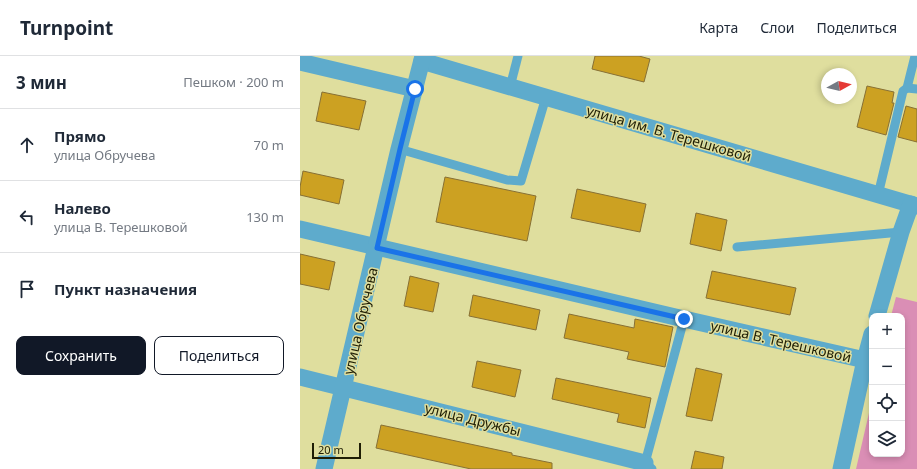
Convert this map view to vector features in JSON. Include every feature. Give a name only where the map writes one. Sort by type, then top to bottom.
[{"type":"street","name":"улица им. В. Терешковой","points":[[422,58],[510,87],[914,205]]},
{"type":"street","name":"улица Обручева","points":[[324,469],[422,58]]},
{"type":"street","points":[[300,62],[415,89]]},
{"type":"street","points":[[878,313],[900,232],[914,205]]},
{"type":"street","name":"улица В. Терешковой","points":[[300,229],[865,360]]},
{"type":"street","points":[[841,469],[869,345]]},
{"type":"street","name":"улица Дружбы","points":[[300,377],[344,387],[648,466]]},
{"type":"lane","points":[[510,87],[518,56]]},
{"type":"lane","points":[[878,195],[903,91],[914,88],[915,56]]},
{"type":"lane","points":[[400,149],[507,180],[521,181],[546,97]]},
{"type":"lane","points":[[737,247],[900,232]]},
{"type":"lane","points":[[648,466],[684,319]]},
{"type":"shaded area","points":[[896,297],[917,302],[917,469],[856,469],[869,413],[869,457],[905,457],[905,313],[892,313]]},
{"type":"building","points":[[595,56],[639,56],[650,59],[644,82],[592,69]]},
{"type":"building","points":[[867,86],[894,92],[892,103],[894,103],[886,135],[857,127]]},
{"type":"building","points":[[322,92],[366,101],[359,130],[316,121]]},
{"type":"building","points":[[906,106],[917,109],[917,142],[898,137]]},
{"type":"building","points":[[303,171],[344,180],[339,204],[300,195]]},
{"type":"building","points":[[445,177],[536,196],[527,241],[436,222]]},
{"type":"building","points":[[577,189],[646,204],[640,232],[571,218]]},
{"type":"building","points":[[696,213],[727,220],[721,251],[690,244]]},
{"type":"building","points":[[300,254],[335,262],[329,290],[300,284]]},
{"type":"building","points":[[712,271],[796,288],[790,315],[706,298]]},
{"type":"building","points":[[410,276],[439,283],[433,312],[404,306]]},
{"type":"building","points":[[473,295],[540,310],[536,330],[469,316]]},
{"type":"building","points":[[569,314],[634,328],[635,319],[673,327],[665,367],[627,359],[629,352],[564,338]]},
{"type":"building","points":[[477,361],[521,370],[515,397],[472,387]]},
{"type":"building","points":[[696,368],[722,374],[712,421],[686,416]]},
{"type":"building","points":[[556,378],[651,398],[645,428],[617,422],[619,414],[552,399]]},
{"type":"building","points":[[381,425],[552,463],[552,469],[471,469],[376,448]]},
{"type":"building","points":[[695,451],[724,457],[722,469],[691,469]]},
{"type":"route","points":[[415,89],[377,248],[684,319]]}]
